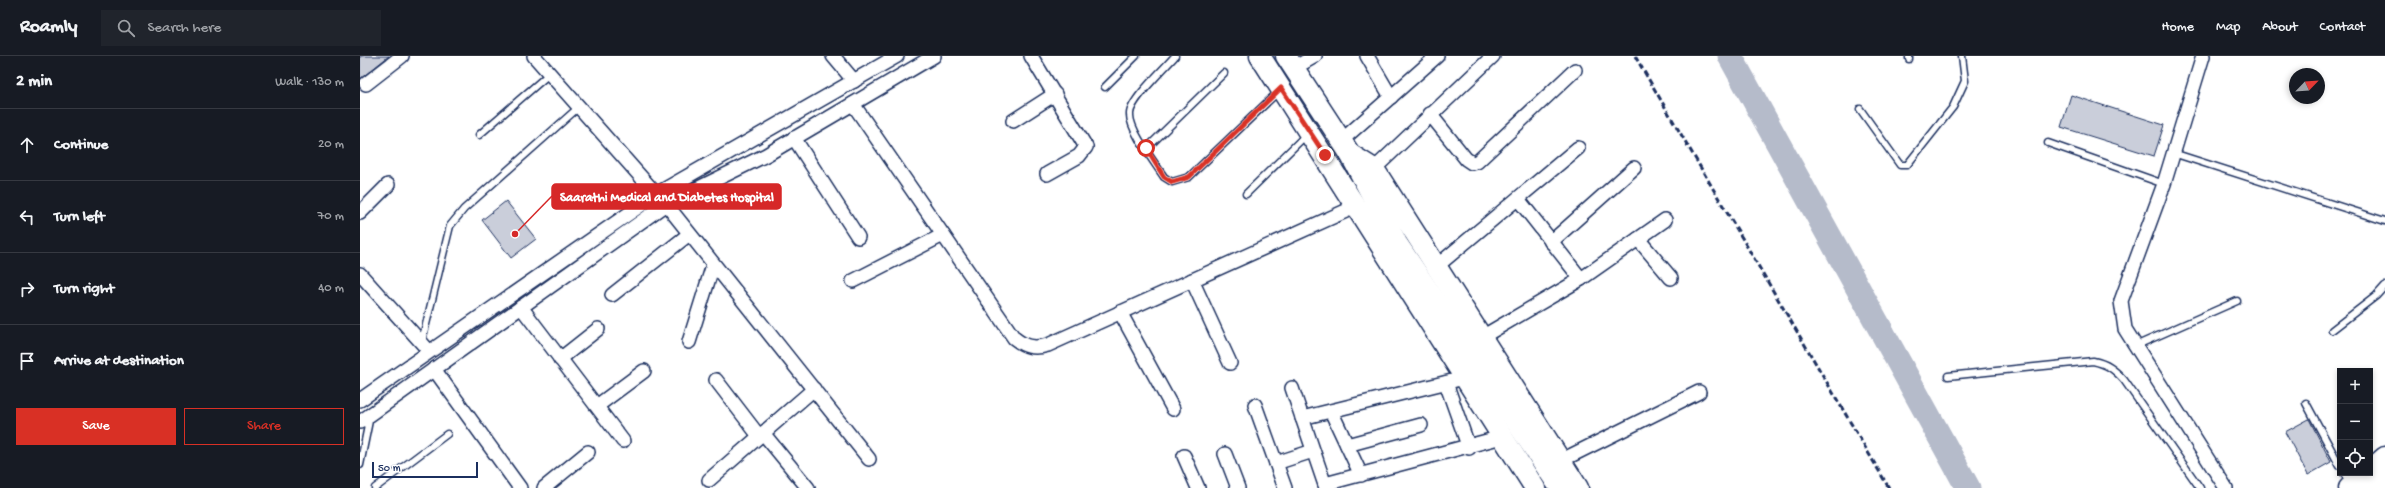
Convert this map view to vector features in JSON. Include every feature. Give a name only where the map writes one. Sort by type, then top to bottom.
[{"type":"main road","points":[[1260,56],[1357,206],[1455,380],[1502,437],[1535,488]]},
{"type":"main road","points":[[1290,62],[1346,147],[1397,243],[1560,488]]},
{"type":"main road","points":[[1346,147],[1374,169],[1578,488]]},
{"type":"main road","points":[[2373,467],[2385,457]]},
{"type":"main road","points":[[2348,482],[2360,476]]},
{"type":"main road","points":[[2373,488],[2385,477]]},
{"type":"street","points":[[366,84],[402,56]]},
{"type":"street","points":[[534,56],[656,194]]},
{"type":"street","points":[[832,56],[854,81]]},
{"type":"street","points":[[360,400],[425,346],[656,194],[897,56]]},
{"type":"street","points":[[365,419],[666,204],[757,159],[934,56]]},
{"type":"street","points":[[1031,56],[1086,147],[1079,156],[1047,174]]},
{"type":"street","points":[[1290,62],[1315,56]]},
{"type":"street","points":[[1367,56],[1391,97]]},
{"type":"street","points":[[1346,147],[1391,97],[1437,56]]},
{"type":"street","points":[[1374,169],[1430,114],[1493,56]]},
{"type":"street","points":[[2204,56],[2164,184],[2121,302],[2125,329],[2226,488]]},
{"type":"street","points":[[1430,114],[1466,159],[1472,163],[1477,162],[1575,70]]},
{"type":"street","points":[[1012,121],[1055,94]]},
{"type":"street","points":[[853,104],[1014,338],[1028,346],[1038,348],[1048,345],[1357,206]]},
{"type":"street","points":[[794,138],[858,237]]},
{"type":"street","points":[[1437,266],[1518,200],[1578,148]]},
{"type":"street","points":[[1551,242],[1634,168]]},
{"type":"street","points":[[360,213],[388,185]]},
{"type":"street","points":[[1518,200],[1581,279]]},
{"type":"street","points":[[666,204],[688,235],[814,389],[869,459]]},
{"type":"street","points":[[1482,337],[1581,279],[1665,220]]},
{"type":"street","points":[[612,295],[688,235]]},
{"type":"street","points":[[853,281],[943,235]]},
{"type":"street","points":[[1638,239],[1672,278]]},
{"type":"street","points":[[688,342],[713,265]]},
{"type":"street","points":[[360,274],[425,346]]},
{"type":"street","points":[[1192,280],[1230,363]]},
{"type":"street","points":[[521,307],[624,441]]},
{"type":"street","points":[[1120,312],[1173,409]]},
{"type":"street","points":[[560,359],[598,329]]},
{"type":"street","points":[[434,369],[520,488]]},
{"type":"street","points":[[597,406],[644,371]]},
{"type":"street","points":[[716,380],[761,435],[808,488]]},
{"type":"street","points":[[1302,418],[1455,380],[1469,448]]},
{"type":"street","points":[[1292,388],[1326,486],[1361,475],[1469,448],[1502,437]]},
{"type":"street","points":[[709,480],[814,389]]},
{"type":"street","points":[[1560,462],[1699,392]]},
{"type":"street","points":[[1254,405],[1285,488]]},
{"type":"street","points":[[1331,411],[1361,475]]},
{"type":"street","points":[[1347,445],[1421,425]]},
{"type":"street","points":[[1276,463],[1313,451]]},
{"type":"street","points":[[544,488],[588,452]]},
{"type":"street","points":[[1225,454],[1238,488]]},
{"type":"street","points":[[1184,456],[1198,488]]},
{"type":"lane","points":[[1106,87],[1136,56]]},
{"type":"lane","points":[[1175,56],[1133,104],[1129,114],[1131,124],[1164,177],[1172,182],[1189,177],[1281,88]]},
{"type":"lane","points":[[1860,109],[1900,165],[1907,165],[1953,107],[1965,81],[1962,56]]},
{"type":"lane","points":[[1146,148],[1224,73]]},
{"type":"lane","points":[[479,135],[549,74]]},
{"type":"lane","points":[[425,346],[450,226],[464,209],[579,107]]},
{"type":"lane","points":[[1246,194],[1310,132]]},
{"type":"lane","points":[[2048,143],[2164,184]]},
{"type":"lane","points":[[2173,153],[2385,221]]},
{"type":"lane","points":[[2332,330],[2376,296],[2385,286]]},
{"type":"lane","points":[[2135,346],[2237,301]]},
{"type":"lane","points":[[1948,376],[2093,361],[2105,363],[2114,369],[2124,380],[2200,488]]},
{"type":"lane","points":[[2306,403],[2337,460]]},
{"type":"lane","points":[[360,465],[365,419]]},
{"type":"lane","points":[[375,488],[447,434]]},
{"type":"building","points":[[360,56],[389,56],[360,79]]},
{"type":"building","points":[[2071,95],[2164,125],[2154,156],[2061,127]]},
{"type":"building","points":[[506,201],[536,239],[511,258],[482,220]]},
{"type":"building","points":[[2309,419],[2331,462],[2308,475],[2285,432]]},
{"type":"waterway","points":[[1730,56],[1968,488]]},
{"type":"railway","points":[[1635,56],[1889,488]]},
{"type":"place","name":"Saarathi Medical and Diabetes Hospital","points":[[515,234]]},
{"type":"route","points":[[1146,148],[1164,177],[1172,182],[1189,177],[1281,88],[1325,155]]}]
